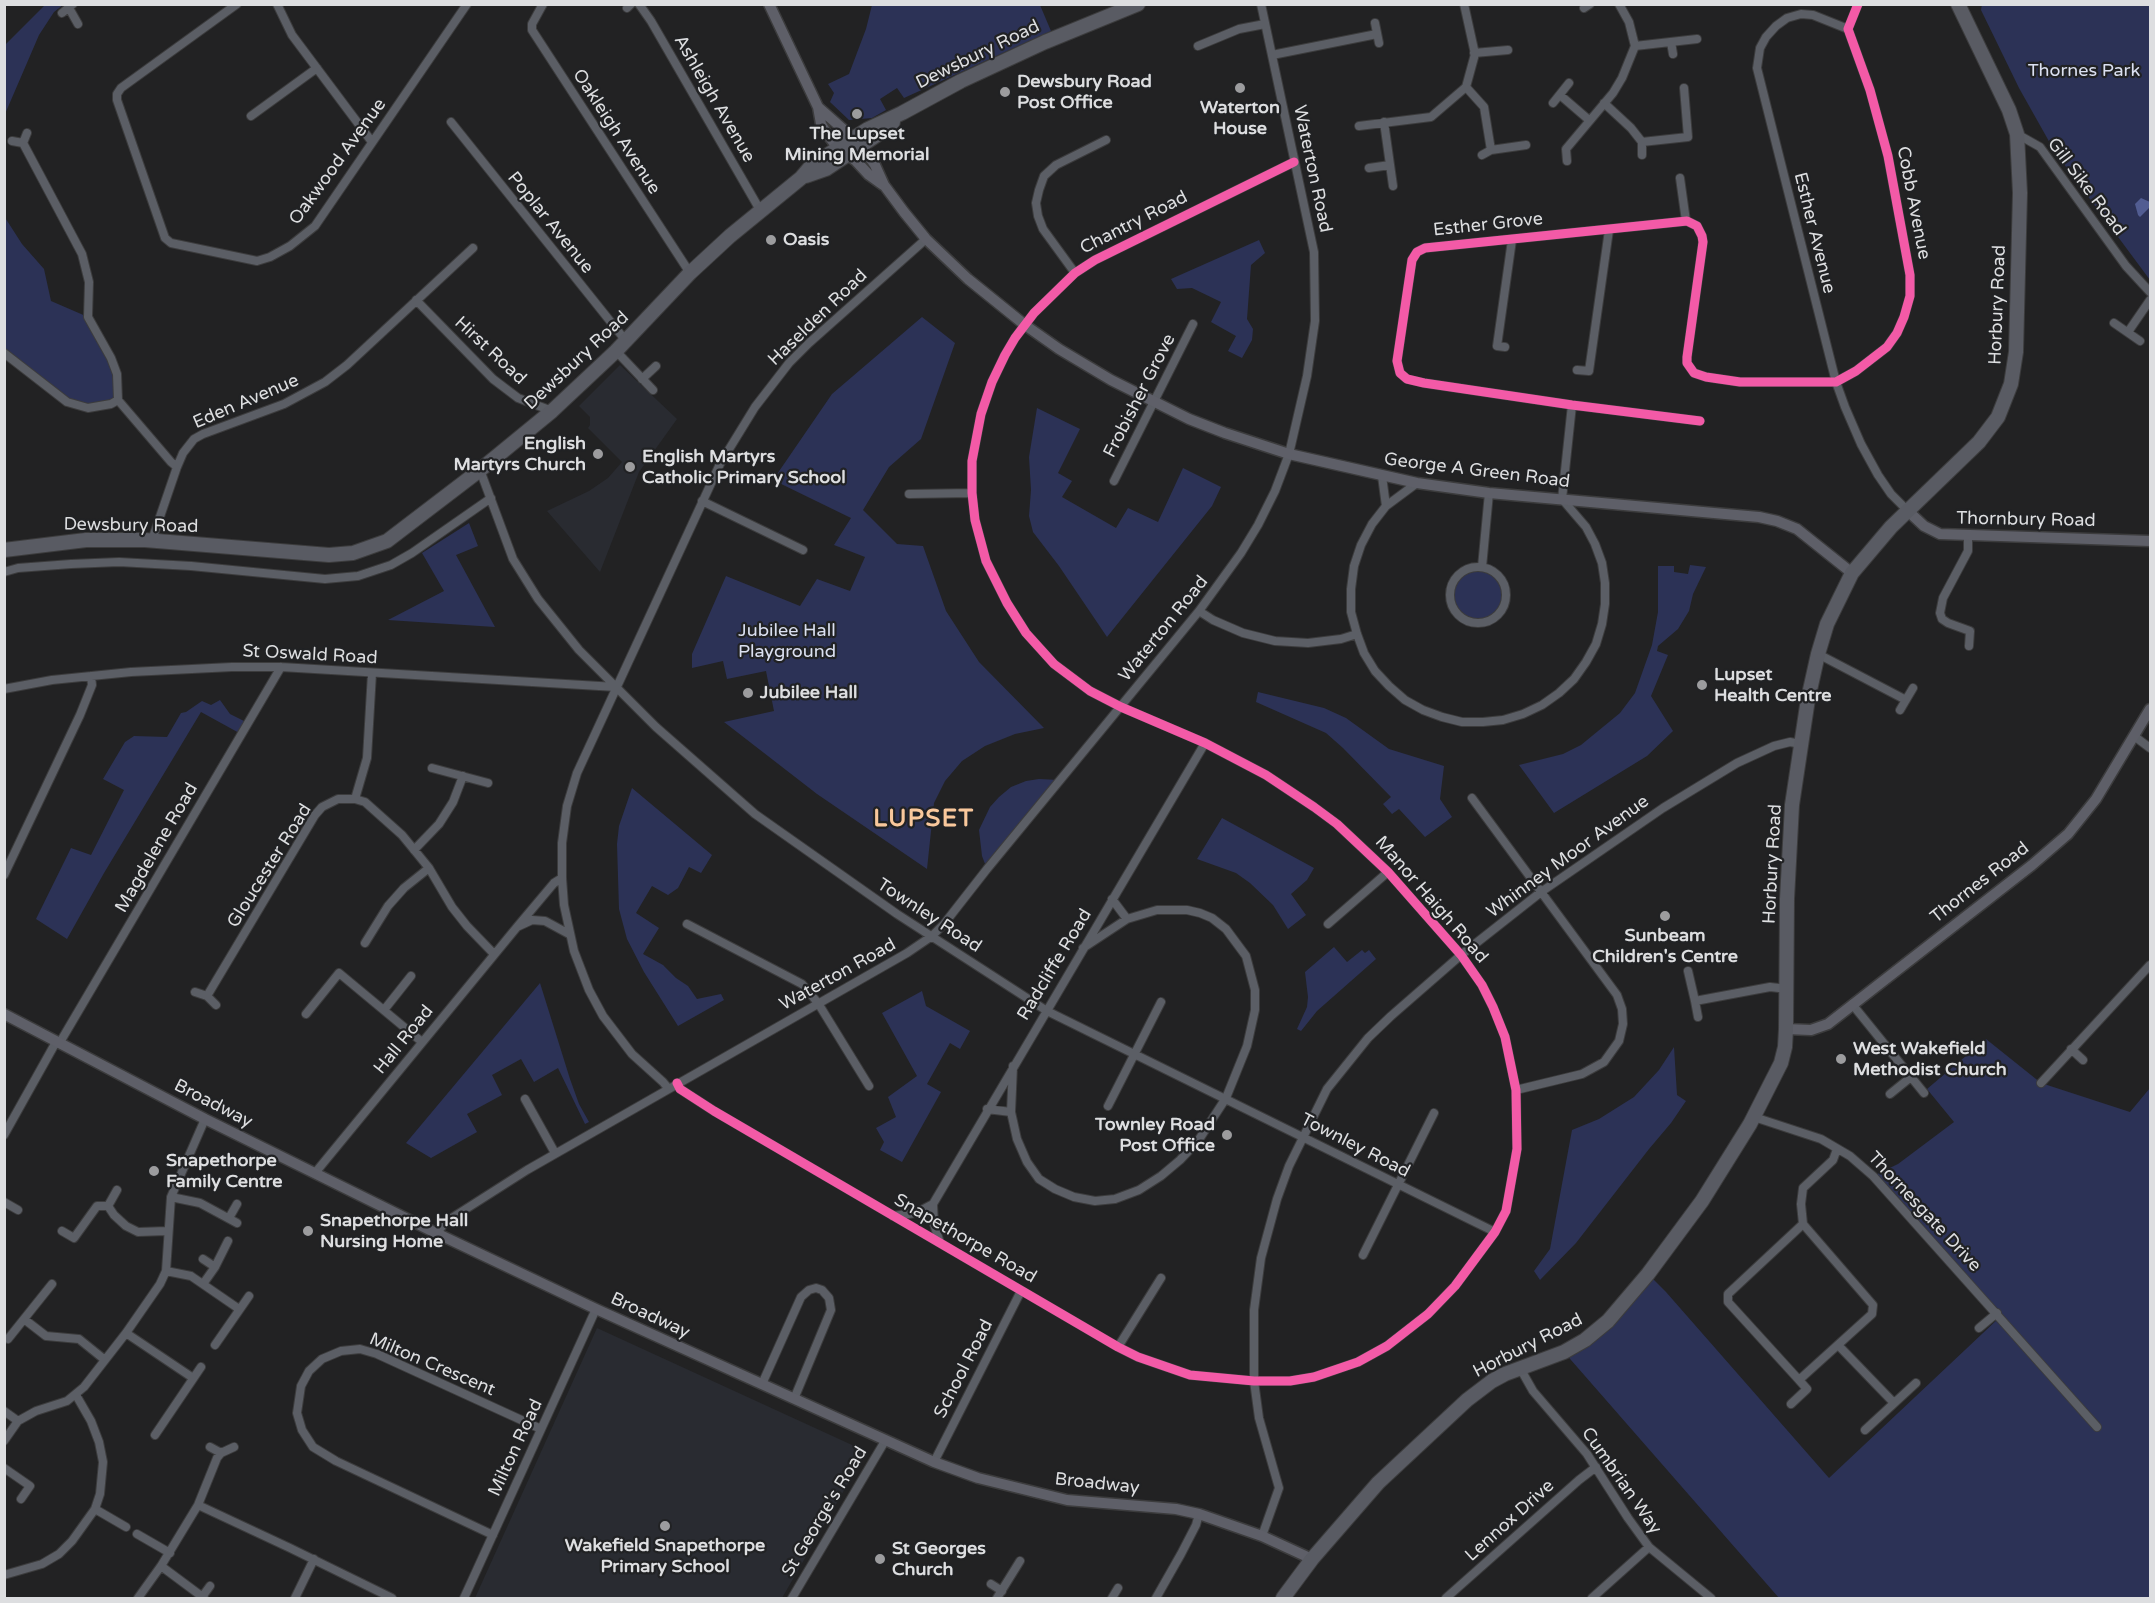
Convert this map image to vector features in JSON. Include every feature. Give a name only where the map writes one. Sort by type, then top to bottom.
[{"type":"highway","name":"Dewsbury Road","points":[[4,549],[86,540],[152,540],[329,555],[353,553],[387,541],[552,411],[621,346],[690,273],[812,165],[886,129],[902,113],[1003,60],[1138,4]]},
{"type":"highway","name":"Horbury Road","points":[[1283,1599],[1312,1559],[1378,1483],[1467,1400],[1492,1381],[1564,1352],[1585,1340],[1608,1321],[1648,1275],[1702,1201],[1754,1116],[1781,1063],[1785,1047],[1788,989],[1788,876],[1792,805],[1818,654],[1827,624],[1852,573],[1873,546],[1979,442],[1998,417],[2011,384],[2016,352],[2020,193],[2017,134],[2009,110],[1958,4]]},
{"type":"street","name":"Oakwood Avenue","points":[[237,4],[127,84],[117,94],[119,107],[165,238],[171,243],[257,261],[270,257],[307,234],[321,217],[467,4]]},
{"type":"street","points":[[277,4],[292,35],[372,142]]},
{"type":"street","name":"Oakleigh Avenue","points":[[543,4],[532,24],[532,30],[690,273]]},
{"type":"street","name":"Ashleigh Avenue","points":[[639,4],[760,210]]},
{"type":"street","name":"George A Green Road","points":[[770,4],[818,107],[821,124],[843,151],[869,175],[884,185]]},
{"type":"street","name":"Waterton Road","points":[[436,1233],[447,1221],[555,1153],[907,953],[932,936],[1121,707],[1230,570],[1258,525],[1289,454],[1308,376],[1315,321],[1314,252],[1261,4]]},
{"type":"street","points":[[1359,126],[1431,117],[1466,87],[1474,53],[1464,4]]},
{"type":"street","points":[[1567,161],[1566,149],[1622,78],[1635,46],[1629,22],[1618,4]]},
{"type":"street","points":[[1848,29],[1858,4]]},
{"type":"street","points":[[68,8],[78,24]]},
{"type":"street","name":"Esther Avenue","points":[[1848,29],[1813,15],[1801,14],[1787,18],[1766,37],[1760,48],[1757,68],[1836,382],[1854,430],[1878,476],[1891,494],[1908,511]]},
{"type":"street","points":[[1375,23],[1379,44]]},
{"type":"street","points":[[1198,46],[1239,29],[1265,24]]},
{"type":"street","name":"Cobb Avenue","points":[[1836,382],[1856,372],[1887,347],[1904,317],[1910,296],[1910,275],[1888,156],[1870,90],[1848,29]]},
{"type":"street","points":[[1272,55],[1377,34]]},
{"type":"street","points":[[1635,46],[1697,39]]},
{"type":"street","points":[[1671,42],[1673,54]]},
{"type":"street","points":[[1474,53],[1508,50]]},
{"type":"street","points":[[251,116],[317,68]]},
{"type":"street","points":[[1553,103],[1569,83]]},
{"type":"street","points":[[1466,87],[1484,107],[1491,150]]},
{"type":"street","points":[[1642,142],[1688,137],[1683,88]]},
{"type":"street","points":[[1560,94],[1589,120]]},
{"type":"street","points":[[1604,103],[1631,128],[1642,142],[1642,155]]},
{"type":"street","name":"George A Green Road","points":[[818,107],[857,142],[875,165],[884,185],[926,238],[968,279],[1025,325],[1087,366],[1154,403],[1225,433],[1289,454],[1418,483],[1489,493],[1777,520],[1797,529],[1852,573]]},
{"type":"street","name":"Poplar Avenue","points":[[451,122],[621,346],[642,379],[653,390]]},
{"type":"street","points":[[1384,122],[1394,186]]},
{"type":"street","points":[[27,133],[23,143],[82,254],[89,282],[88,317],[111,358],[117,374],[118,400],[177,467]]},
{"type":"street","name":"Gill Sike Road","points":[[2017,134],[2040,147],[2126,266],[2151,292]]},
{"type":"street","points":[[1075,273],[1040,223],[1036,203],[1039,190],[1044,176],[1056,165],[1106,140]]},
{"type":"street","points":[[12,141],[23,143]]},
{"type":"street","points":[[1482,155],[1491,150],[1526,145]]},
{"type":"street","name":"Chantry Road","points":[[1121,707],[1090,691],[1054,664],[1038,648],[1003,596],[983,553],[975,520],[972,461],[981,414],[992,382],[1015,338],[1035,313],[1075,273],[1116,248],[1294,162]]},
{"type":"street","points":[[1369,168],[1390,165]]},
{"type":"street","points":[[1680,178],[1686,221],[1697,226],[1703,242],[1687,357],[1690,368],[1694,373],[1706,377],[1740,382],[1836,382]]},
{"type":"street","points":[[1683,198],[1694,197]]},
{"type":"street","name":"Esther Grove","points":[[1686,221],[1425,248],[1414,256],[1409,278],[1398,367],[1407,379],[1414,382],[1700,421]]},
{"type":"street","points":[[1577,370],[1589,371],[1609,230]]},
{"type":"street","name":"Haselden Road","points":[[668,1088],[632,1054],[603,1016],[580,968],[569,934],[562,878],[562,843],[567,806],[577,773],[702,501],[720,464],[755,407],[789,363],[830,323],[926,238]]},
{"type":"street","name":"Esther Grove","points":[[1505,347],[1497,346],[1512,240]]},
{"type":"street","name":"Eden Avenue","points":[[152,540],[177,467],[188,445],[203,434],[284,404],[325,382],[347,365],[473,248]]},
{"type":"street","name":"Hirst Road","points":[[416,300],[493,379],[518,398],[552,411]]},
{"type":"street","points":[[2127,332],[2151,300]]},
{"type":"street","points":[[2114,323],[2140,341]]},
{"type":"street","name":"Frobisher Grove","points":[[1114,481],[1193,324]]},
{"type":"street","points":[[4,353],[67,402],[88,408],[111,404],[118,400]]},
{"type":"street","points":[[642,379],[656,366]]},
{"type":"street","points":[[1418,483],[1386,507],[1372,524],[1361,545],[1354,566],[1350,589],[1352,612],[1356,634],[1364,653],[1375,671],[1389,686],[1414,705],[1442,717],[1462,722],[1503,720],[1542,705],[1574,679],[1586,662],[1596,644],[1605,604],[1602,563],[1595,543],[1575,512],[1562,499],[1572,405]]},
{"type":"street","name":"Townley Road","points":[[480,470],[501,529],[527,583],[579,650],[656,727],[755,814],[824,864],[1047,1011],[1495,1232]]},
{"type":"street","points":[[1382,476],[1386,507]]},
{"type":"street","points":[[909,494],[972,493]]},
{"type":"street","points":[[1482,567],[1489,493]]},
{"type":"street","name":"Dewsbury Road","points":[[4,572],[71,564],[119,562],[191,566],[325,579],[358,576],[374,572],[401,559],[491,498]]},
{"type":"street","points":[[702,501],[803,550]]},
{"type":"street","name":"Thornbury Road","points":[[1908,511],[1918,522],[1940,534],[2151,541]]},
{"type":"street","points":[[1968,536],[1968,551],[1943,597],[1940,613],[1948,623],[1970,631],[1969,646]]},
{"type":"street","points":[[1470,567],[1482,567],[1493,571],[1502,579],[1506,590],[1505,602],[1500,613],[1490,620],[1479,623],[1467,621],[1457,615],[1451,605],[1449,593],[1452,582],[1460,572],[1470,567]]},
{"type":"street","points":[[1199,611],[1235,630],[1275,641],[1324,642],[1356,634]]},
{"type":"street","points":[[1818,654],[1906,700]]},
{"type":"street","name":"St Oswald Road","points":[[4,689],[91,676],[185,668],[281,668],[616,687]]},
{"type":"street","name":"Magdelene Road","points":[[4,1135],[281,668]]},
{"type":"street","points":[[372,673],[367,758],[355,799],[372,808],[414,850],[429,868],[462,920],[494,954]]},
{"type":"street","points":[[4,875],[80,715],[92,685],[91,676]]},
{"type":"street","points":[[1900,710],[1913,688]]},
{"type":"street","name":"Manor Haigh Road","points":[[1121,707],[1204,742],[1266,775],[1337,824],[1388,872],[1461,956],[1482,985],[1505,1037],[1516,1090],[1518,1149],[1506,1211],[1495,1232],[1455,1286],[1428,1314],[1387,1346],[1358,1362],[1314,1377],[1290,1381],[1254,1381]]},
{"type":"street","name":"Thornes Road","points":[[1786,1029],[1802,1031],[1821,1028],[2032,865],[2067,834],[2096,799],[2151,709]]},
{"type":"street","points":[[2134,736],[2151,748]]},
{"type":"street","name":"Radcliffe Road","points":[[933,1204],[1204,742]]},
{"type":"street","name":"Whinney Moor Avenue","points":[[1262,1536],[1279,1488],[1259,1418],[1254,1381],[1254,1310],[1262,1258],[1277,1199],[1302,1136],[1328,1089],[1368,1038],[1391,1016],[1541,892],[1663,808],[1737,764],[1773,746],[1790,742],[1801,744]]},
{"type":"street","points":[[432,768],[488,783]]},
{"type":"street","points":[[414,850],[439,824],[453,802],[463,776]]},
{"type":"street","name":"Gloucester Road","points":[[207,996],[315,815],[330,802],[346,798],[355,799]]},
{"type":"street","points":[[1472,798],[1617,995],[1622,1009],[1623,1024],[1619,1041],[1612,1053],[1596,1068],[1582,1074],[1516,1090]]},
{"type":"street","points":[[365,944],[388,906],[404,888],[429,868]]},
{"type":"street","points":[[1328,924],[1388,872]]},
{"type":"street","name":"Hall Road","points":[[315,1173],[494,954],[554,883],[562,878]]},
{"type":"street","points":[[1112,899],[1127,919]]},
{"type":"street","points":[[1013,1066],[1011,1112],[1017,1139],[1027,1162],[1040,1179],[1055,1190],[1095,1201],[1115,1199],[1138,1190],[1161,1176],[1198,1141],[1226,1098],[1247,1046],[1255,1010],[1255,990],[1246,956],[1226,929],[1212,918],[1200,914],[1173,909],[1156,910],[1127,919],[1083,948]]},
{"type":"street","points":[[517,927],[532,920],[545,921],[569,934]]},
{"type":"street","points":[[687,924],[802,984],[818,1003],[869,1086]]},
{"type":"street","points":[[2041,1083],[2151,965]]},
{"type":"street","points":[[1688,971],[1698,1017]]},
{"type":"street","points":[[306,1014],[339,973],[422,1042]]},
{"type":"street","points":[[384,1010],[407,987],[411,976]]},
{"type":"street","points":[[1695,1001],[1770,987],[1788,989]]},
{"type":"street","points":[[195,993],[207,996],[216,1005]]},
{"type":"street","points":[[1108,1106],[1161,1002]]},
{"type":"street","points":[[1852,1004],[1924,1093]]},
{"type":"street","name":"Broadway","points":[[4,1014],[205,1119],[436,1233],[596,1309],[933,1462],[978,1478],[1067,1500],[1091,1504],[1149,1506],[1198,1514],[1262,1536],[1312,1559]]},
{"type":"street","points":[[2071,1049],[2083,1060]]},
{"type":"street","points":[[1890,1094],[1911,1077]]},
{"type":"street","name":"Snapethorpe Road","points":[[676,1083],[680,1089],[714,1111],[1118,1347],[1163,1367],[1190,1375],[1254,1381]]},
{"type":"street","points":[[525,1099],[555,1153]]},
{"type":"street","points":[[987,1109],[1011,1112]]},
{"type":"street","points":[[1363,1255],[1434,1113]]},
{"type":"street","name":"Thornesgate Drive","points":[[1754,1116],[1821,1139],[1850,1156],[1873,1176],[1997,1312],[2097,1427]]},
{"type":"street","points":[[4,1441],[18,1421],[76,1395],[126,1333],[155,1292],[166,1271],[171,1197],[205,1119]]},
{"type":"street","points":[[1799,1380],[1872,1314],[1873,1305],[1803,1224],[1801,1204],[1803,1188],[1833,1160],[1837,1149]]},
{"type":"street","points":[[108,1206],[117,1190]]},
{"type":"street","points":[[171,1197],[201,1203],[237,1223]]},
{"type":"street","points":[[4,1202],[18,1210]]},
{"type":"street","points":[[229,1218],[237,1204]]},
{"type":"street","points":[[893,1216],[916,1213],[933,1204],[934,1224],[940,1243]]},
{"type":"street","points":[[62,1231],[74,1238],[97,1206],[108,1206]]},
{"type":"street","points":[[108,1206],[126,1226],[138,1232],[167,1232]]},
{"type":"street","points":[[1791,1404],[1807,1389],[1728,1302],[1728,1294],[1803,1224]]},
{"type":"street","points":[[203,1284],[215,1267],[228,1241]]},
{"type":"street","points":[[203,1259],[215,1267]]},
{"type":"street","points":[[166,1271],[191,1276],[239,1309]]},
{"type":"street","points":[[1118,1347],[1161,1278]]},
{"type":"street","points":[[8,1339],[52,1284]]},
{"type":"street","points":[[762,1384],[801,1297],[809,1290],[816,1288],[822,1290],[829,1298],[831,1310],[794,1399]]},
{"type":"street","name":"School Road","points":[[933,1462],[1021,1291]]},
{"type":"street","points":[[220,1343],[249,1296]]},
{"type":"street","name":"Milton Road","points":[[464,1599],[596,1309]]},
{"type":"street","points":[[1979,1328],[1997,1312]]},
{"type":"street","points":[[24,1319],[46,1336],[79,1339],[105,1360]]},
{"type":"street","points":[[126,1333],[194,1378]]},
{"type":"street","points":[[1838,1345],[1894,1403]]},
{"type":"street","name":"Milton Crescent","points":[[493,1535],[336,1461],[313,1447],[303,1430],[297,1413],[301,1386],[309,1371],[322,1359],[341,1350],[360,1349],[377,1354],[541,1429]]},
{"type":"street","points":[[155,1435],[201,1367]]},
{"type":"street","name":"Cumbrian Way","points":[[1520,1368],[1533,1391],[1596,1467],[1649,1547],[1711,1599]]},
{"type":"street","points":[[1864,1430],[1916,1383]]},
{"type":"street","points":[[4,1575],[42,1564],[59,1554],[72,1541],[95,1509],[101,1486],[103,1462],[91,1420],[76,1395]]},
{"type":"street","points":[[4,1411],[18,1421]]},
{"type":"street","name":"St George's Road","points":[[792,1599],[885,1441]]},
{"type":"street","points":[[210,1447],[221,1453]]},
{"type":"street","points":[[138,1599],[170,1553],[198,1505],[205,1484],[221,1453],[234,1447]]},
{"type":"street","name":"Lennox Drive","points":[[1446,1599],[1596,1467]]},
{"type":"street","points":[[4,1468],[30,1486],[21,1499]]},
{"type":"street","points":[[198,1505],[391,1598]]},
{"type":"street","points":[[95,1509],[126,1527]]},
{"type":"street","points":[[1156,1599],[1196,1525],[1198,1514]]},
{"type":"street","points":[[137,1534],[170,1553]]},
{"type":"street","points":[[1592,1599],[1649,1547]]},
{"type":"street","points":[[295,1599],[314,1559]]},
{"type":"street","points":[[991,1584],[1000,1595],[1020,1561]]},
{"type":"street","points":[[161,1566],[203,1598],[210,1586]]},
{"type":"street","points":[[1112,1599],[1118,1588]]},
{"type":"shaded area","points":[[2141,198],[2150,202],[2150,207],[2140,217],[2135,204]]},
{"type":"shaded area","name":"English Martyrs Catholic Primary School","points":[[620,365],[677,419],[639,472],[600,572],[547,511],[589,491],[608,478],[622,462],[588,428],[590,417],[579,406]]},
{"type":"shaded area","name":"Wakefield Snapethorpe Primary School","points":[[597,1328],[863,1450],[865,1454],[782,1598],[475,1598]]},
{"type":"green space","points":[[46,4],[63,5],[54,12],[39,35],[5,114],[5,45]]},
{"type":"green space","name":"Thornes Park","points":[[1982,4],[2150,5],[2150,280],[2055,152],[2019,88],[1981,10]]},
{"type":"green space","points":[[872,5],[1040,5],[1051,31],[904,98],[897,88],[880,99],[886,110],[872,118],[849,120],[830,102],[834,93],[828,84],[849,74],[866,29]]},
{"type":"green space","points":[[4,216],[22,244],[44,269],[51,301],[88,317],[111,358],[118,400],[77,406],[5,353]]},
{"type":"green space","points":[[1259,240],[1265,253],[1251,265],[1247,319],[1253,329],[1252,340],[1242,358],[1228,351],[1236,336],[1211,322],[1221,302],[1192,288],[1177,289],[1171,279]]},
{"type":"green space","name":"Jubilee Hall Playground","points":[[922,317],[955,343],[921,439],[889,467],[863,510],[897,544],[923,546],[946,611],[979,662],[1044,728],[1015,734],[985,746],[962,761],[945,781],[934,803],[927,869],[817,794],[724,722],[774,711],[766,671],[727,679],[723,661],[692,668],[692,654],[726,576],[800,606],[817,579],[850,591],[865,557],[834,545],[851,518],[773,480],[832,394]]},
{"type":"green space","points":[[1037,408],[1080,429],[1058,473],[1072,481],[1062,497],[1116,528],[1128,508],[1158,522],[1183,468],[1221,487],[1212,506],[1107,637],[1033,532],[1029,516],[1031,490],[1029,457]]},
{"type":"green space","points":[[469,523],[478,546],[456,555],[495,627],[388,620],[444,591],[422,553]]},
{"type":"green space","points":[[1690,565],[1706,567],[1693,594],[1689,611],[1678,629],[1658,646],[1657,651],[1668,655],[1651,696],[1673,731],[1647,756],[1554,813],[1519,765],[1563,754],[1581,745],[1620,713],[1635,693],[1652,645],[1658,612],[1658,566],[1674,566],[1674,572],[1688,574]]},
{"type":"green space","points":[[1478,571],[1495,578],[1502,595],[1495,612],[1478,619],[1461,612],[1454,595],[1461,578]]},
{"type":"green space","points":[[1258,692],[1324,708],[1346,718],[1389,749],[1444,766],[1440,799],[1452,817],[1425,837],[1399,809],[1392,814],[1383,804],[1391,797],[1326,733],[1256,702]]},
{"type":"green space","points":[[220,700],[230,714],[248,723],[241,734],[201,712],[67,939],[36,919],[71,848],[91,855],[124,790],[103,779],[125,742],[134,736],[167,737],[181,713],[202,701],[211,705]]},
{"type":"green space","points":[[1039,779],[1059,780],[987,869],[982,856],[979,830],[990,807],[1011,787]]},
{"type":"green space","points":[[632,788],[712,855],[701,873],[689,867],[678,888],[668,895],[652,886],[636,913],[659,928],[643,954],[663,965],[688,986],[697,999],[721,994],[724,1000],[678,1026],[644,972],[627,939],[619,909],[617,844],[619,826]]},
{"type":"green space","points":[[1222,818],[1314,868],[1307,880],[1291,894],[1306,915],[1288,929],[1273,905],[1250,883],[1236,873],[1197,859]]},
{"type":"green space","points":[[1334,947],[1347,962],[1362,950],[1365,953],[1369,950],[1376,959],[1317,1011],[1301,1031],[1297,1029],[1307,1007],[1308,997],[1305,972]]},
{"type":"green space","points":[[540,983],[570,1079],[579,1104],[589,1122],[585,1124],[558,1068],[534,1082],[521,1059],[492,1075],[502,1095],[467,1114],[477,1132],[431,1158],[406,1143]]},
{"type":"green space","points":[[922,991],[926,1006],[970,1031],[960,1049],[950,1043],[927,1084],[941,1092],[902,1162],[880,1150],[884,1142],[876,1128],[896,1117],[888,1097],[917,1076],[882,1013]]},
{"type":"green space","points":[[1986,1039],[2041,1083],[2130,1112],[2150,1088],[2150,1598],[1779,1598],[1564,1352],[1585,1340],[1648,1274],[1829,1478],[2000,1317],[1873,1176],[1898,1164],[1954,1122],[1927,1089]]},
{"type":"green space","points":[[1674,1047],[1677,1095],[1686,1101],[1576,1243],[1540,1280],[1534,1271],[1550,1249],[1572,1130],[1599,1119],[1634,1097],[1659,1070]]},
{"type":"cycle path","points":[[1700,421],[1572,405],[1407,379],[1400,373],[1397,361],[1412,260],[1417,252],[1425,248],[1687,221],[1697,226],[1703,242],[1687,357],[1687,363],[1694,373],[1740,382],[1836,382],[1856,371],[1887,347],[1897,333],[1910,296],[1910,275],[1888,156],[1870,90],[1848,29],[1858,4]]},
{"type":"cycle path","points":[[677,1083],[680,1089],[714,1111],[1118,1347],[1138,1357],[1190,1375],[1254,1381],[1290,1381],[1314,1377],[1358,1362],[1387,1346],[1428,1314],[1455,1286],[1495,1232],[1506,1211],[1517,1149],[1516,1090],[1505,1037],[1493,1007],[1482,985],[1461,955],[1388,872],[1337,824],[1314,807],[1266,775],[1205,743],[1121,707],[1090,691],[1054,664],[1026,633],[1007,603],[986,561],[975,520],[972,461],[981,414],[992,382],[1005,355],[1034,313],[1075,273],[1095,260],[1294,162]]},
{"type":"place","name":"Waterton House","points":[[1240,88]]},
{"type":"place","name":"Dewsbury Road Post Office","points":[[1005,92]]},
{"type":"place","name":"The Lupset Mining Memorial","points":[[857,114]]},
{"type":"place","name":"Oasis","points":[[771,240]]},
{"type":"place","name":"English Martyrs Church","points":[[598,454]]},
{"type":"place","name":"English Martyrs Catholic Primary School","points":[[630,467]]},
{"type":"place","name":"Lupset Health Centre","points":[[1702,685]]},
{"type":"place","name":"Jubilee Hall","points":[[748,693]]},
{"type":"place","name":"Sunbeam Children's Centre","points":[[1665,916]]},
{"type":"place","name":"West Wakefield Methodist Church","points":[[1841,1059]]},
{"type":"place","name":"Townley Road Post Office","points":[[1227,1135]]},
{"type":"place","name":"Snapethorpe Family Centre","points":[[154,1171]]},
{"type":"place","name":"Snapethorpe Hall Nursing Home","points":[[308,1231]]},
{"type":"place","name":"Wakefield Snapethorpe Primary School","points":[[665,1526]]},
{"type":"place","name":"St Georges Church","points":[[880,1559]]},
{"type":"district","name":"LUPSET","points":[[924,820]]}]
